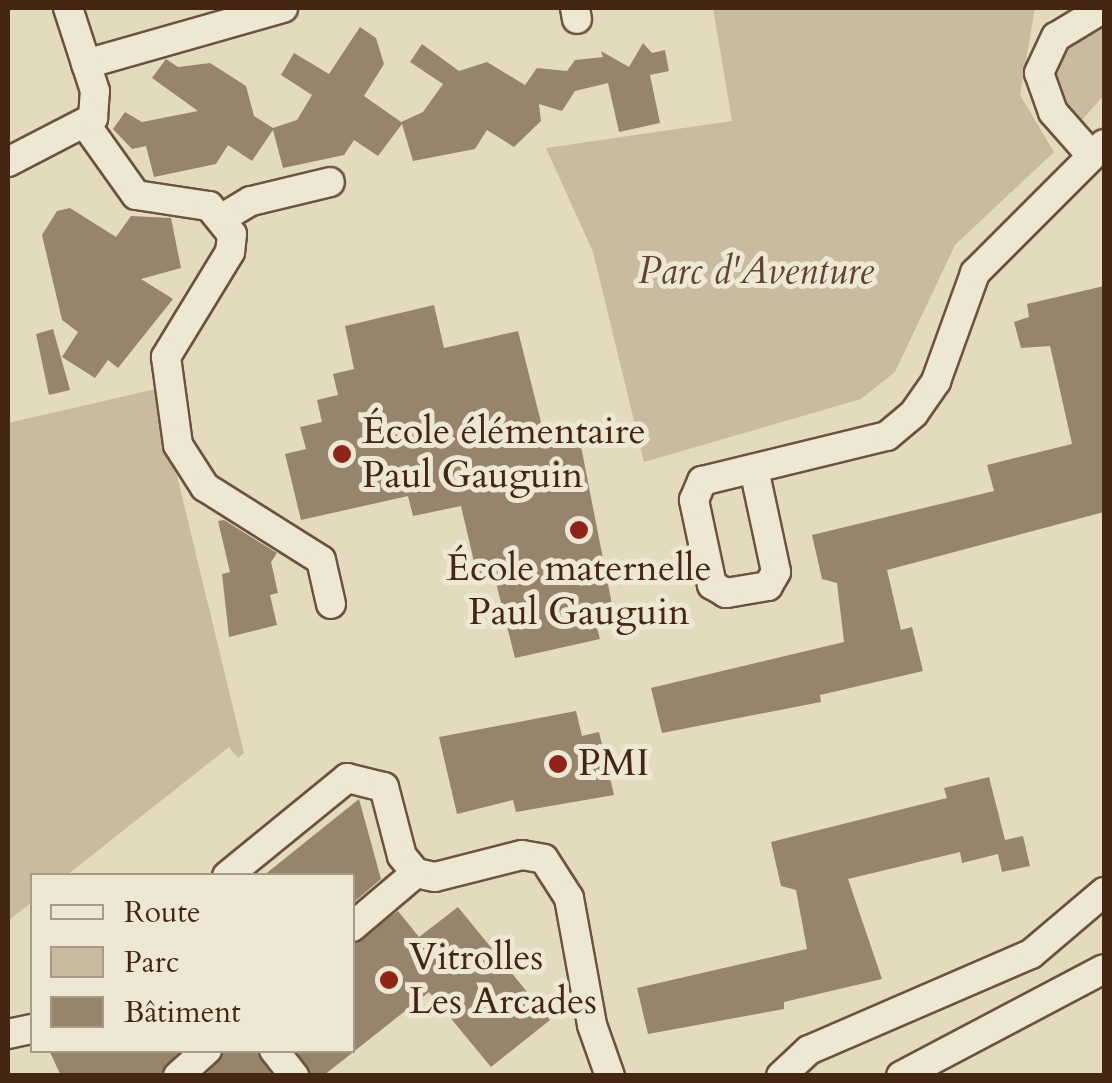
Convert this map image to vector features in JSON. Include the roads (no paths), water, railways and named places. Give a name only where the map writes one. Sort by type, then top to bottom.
[{"type":"street","points":[[8,162],[86,124],[96,92],[68,8]]},
{"type":"street","points":[[86,64],[284,8]]},
{"type":"street","points":[[754,469],[887,436],[914,413],[936,381],[975,273],[1097,149],[1053,112],[1039,73],[1056,38],[1104,8]]},
{"type":"street","points":[[86,124],[136,195],[188,199],[224,217]]},
{"type":"street","points":[[224,217],[250,201],[330,182]]},
{"type":"street","points":[[224,217],[230,252],[166,357],[178,445],[192,475],[308,547],[322,560],[332,604]]},
{"type":"street","points":[[231,873],[347,778],[384,788],[402,856],[416,873],[435,877],[522,855],[558,871],[610,1076]]},
{"type":"street","points":[[355,924],[416,873]]},
{"type":"street","points":[[781,1076],[809,1050],[1031,954],[1104,892]]},
{"type":"street","points":[[902,1076],[1104,969]]},
{"type":"street","points":[[178,1076],[204,1053]]},
{"type":"street","points":[[276,1053],[294,1076]]},
{"type":"place","name":"École élémentaire Paul Gauguin","points":[[342,454]]},
{"type":"place","name":"École maternelle Paul Gauguin","points":[[579,530]]},
{"type":"place","name":"PMI","points":[[558,764]]},
{"type":"place","name":"Vitrolles Les Arcades","points":[[389,980]]},
{"type":"park label","name":"Parc d'Aventure","points":[[756,272]]}]
